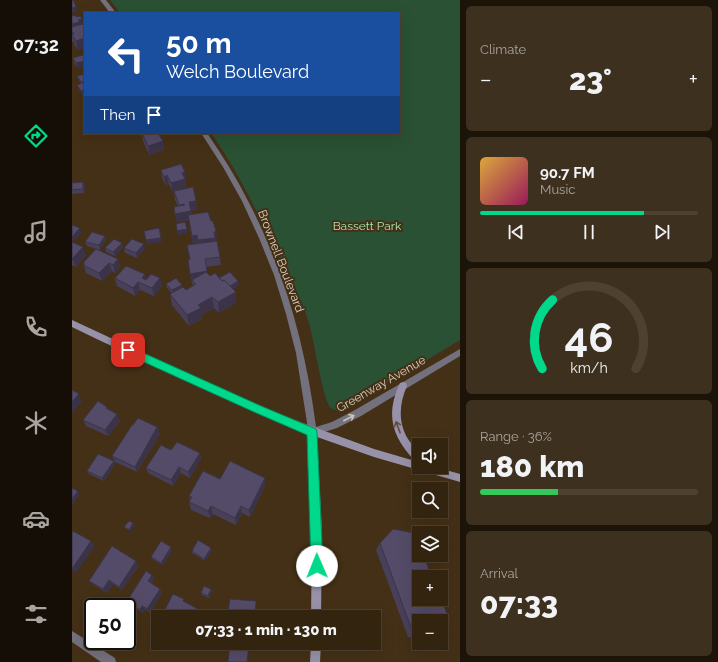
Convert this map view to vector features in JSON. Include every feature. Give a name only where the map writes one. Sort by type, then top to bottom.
[{"type":"main road","points":[[72,323],[195,381],[312,432],[370,453],[412,465]]},
{"type":"main road","points":[[403,386],[396,400],[396,423],[407,446],[412,451]]},
{"type":"main road","points":[[312,432],[317,534],[316,610]]},
{"type":"main road","points":[[448,474],[460,478]]},
{"type":"main road","points":[[315,662],[316,650]]},
{"type":"street","points":[[103,0],[112,12]]},
{"type":"street","name":"Brownell Boulevard","points":[[205,134],[243,197],[279,282],[300,352],[307,390],[312,432]]},
{"type":"street","name":"Greenway Avenue","points":[[312,432],[346,420],[460,352]]},
{"type":"street","points":[[72,636],[111,662]]},
{"type":"green space","name":"Bassett Park","points":[[110,0],[460,0],[460,340],[344,410],[340,411],[330,407],[324,393],[310,327],[300,298],[247,192],[212,134],[400,134],[400,12],[119,12]]},
{"type":"building","points":[[72,0],[74,2],[76,7],[72,8]]},
{"type":"building","points":[[75,15],[76,17],[80,16],[82,19],[78,20],[80,22],[72,24],[72,16]]},
{"type":"building","points":[[82,24],[84,26],[84,38],[76,41],[72,35],[74,34],[73,32],[72,33],[72,27]]},
{"type":"building","points":[[83,55],[84,61],[76,63],[73,58]]},
{"type":"building","points":[[84,74],[84,81],[81,82],[77,76]]},
{"type":"building","points":[[84,82],[84,90],[81,91],[77,85]]},
{"type":"building","points":[[142,134],[159,134],[163,141],[148,146]]},
{"type":"building","points":[[181,164],[185,172],[182,173],[185,179],[171,183],[167,175],[164,177],[161,170]]},
{"type":"building","points":[[83,182],[83,189],[72,190],[72,183]]},
{"type":"building","points":[[193,187],[196,201],[189,202],[191,211],[175,214],[174,207],[185,205],[179,205],[174,191]]},
{"type":"building","points":[[208,212],[216,231],[214,232],[215,238],[198,240],[197,235],[192,236],[188,215]]},
{"type":"building","points":[[185,222],[187,229],[177,231],[176,224]]},
{"type":"building","points":[[72,225],[80,228],[72,237]]},
{"type":"building","points":[[159,228],[161,238],[146,240],[144,231]]},
{"type":"building","points":[[92,232],[105,236],[99,245],[85,242]]},
{"type":"building","points":[[114,239],[122,243],[113,252],[105,248]]},
{"type":"building","points":[[132,239],[144,244],[136,253],[124,248]]},
{"type":"building","points":[[217,241],[220,257],[205,259],[207,271],[190,274],[188,260],[190,259],[187,245]]},
{"type":"building","points":[[72,242],[83,247],[72,259]]},
{"type":"building","points":[[96,249],[118,259],[113,265],[109,263],[99,273],[83,265],[85,264],[83,263]]},
{"type":"building","points":[[126,266],[145,274],[142,278],[146,280],[151,274],[160,278],[152,288],[138,282],[133,288],[115,278]]},
{"type":"building","points":[[206,272],[210,276],[215,273],[222,281],[224,280],[236,292],[218,302],[212,297],[198,305],[201,308],[187,315],[170,294],[183,287],[186,290],[196,284],[192,280]]},
{"type":"building","points":[[230,272],[238,281],[230,286],[224,280],[222,281],[219,278]]},
{"type":"building","points":[[176,278],[182,285],[172,290],[166,284]]},
{"type":"building","points":[[72,390],[79,394],[72,402]]},
{"type":"building","points":[[98,401],[107,407],[106,408],[117,414],[105,430],[83,420]]},
{"type":"building","points":[[138,418],[157,427],[135,467],[112,456]]},
{"type":"building","points":[[177,442],[200,453],[188,472],[179,467],[171,480],[146,468],[161,445],[171,450]]},
{"type":"building","points":[[98,454],[114,461],[102,478],[87,471]]},
{"type":"building","points":[[230,461],[265,478],[249,510],[241,506],[235,518],[211,506],[208,511],[189,502],[192,497],[189,496],[203,471],[220,479]]},
{"type":"building","points":[[72,488],[78,491],[72,499]]},
{"type":"building","points":[[129,521],[133,523],[129,530],[124,527]]},
{"type":"building","points":[[393,529],[412,533],[412,562],[426,562],[429,570],[412,570],[412,606],[444,606],[447,614],[412,614],[412,630],[380,543]]},
{"type":"building","points":[[73,531],[91,541],[72,569],[72,533]]},
{"type":"building","points":[[198,540],[211,548],[204,559],[192,551]]},
{"type":"building","points":[[161,541],[171,547],[161,563],[151,557]]},
{"type":"building","points":[[112,546],[136,561],[119,587],[109,580],[103,589],[89,581]]},
{"type":"building","points":[[146,571],[152,575],[148,581],[160,589],[147,609],[142,606],[140,610],[136,607],[136,598],[129,598]]},
{"type":"building","points":[[204,586],[211,589],[208,596],[201,593]]},
{"type":"building","points":[[173,594],[184,599],[183,601],[198,609],[198,610],[165,610]]},
{"type":"building","points":[[230,599],[256,601],[255,610],[228,610]]},
{"type":"building","points":[[229,650],[248,650],[247,662],[228,662]]},
{"type":"route","points":[[128,350],[257,409],[312,432],[317,566]]}]
